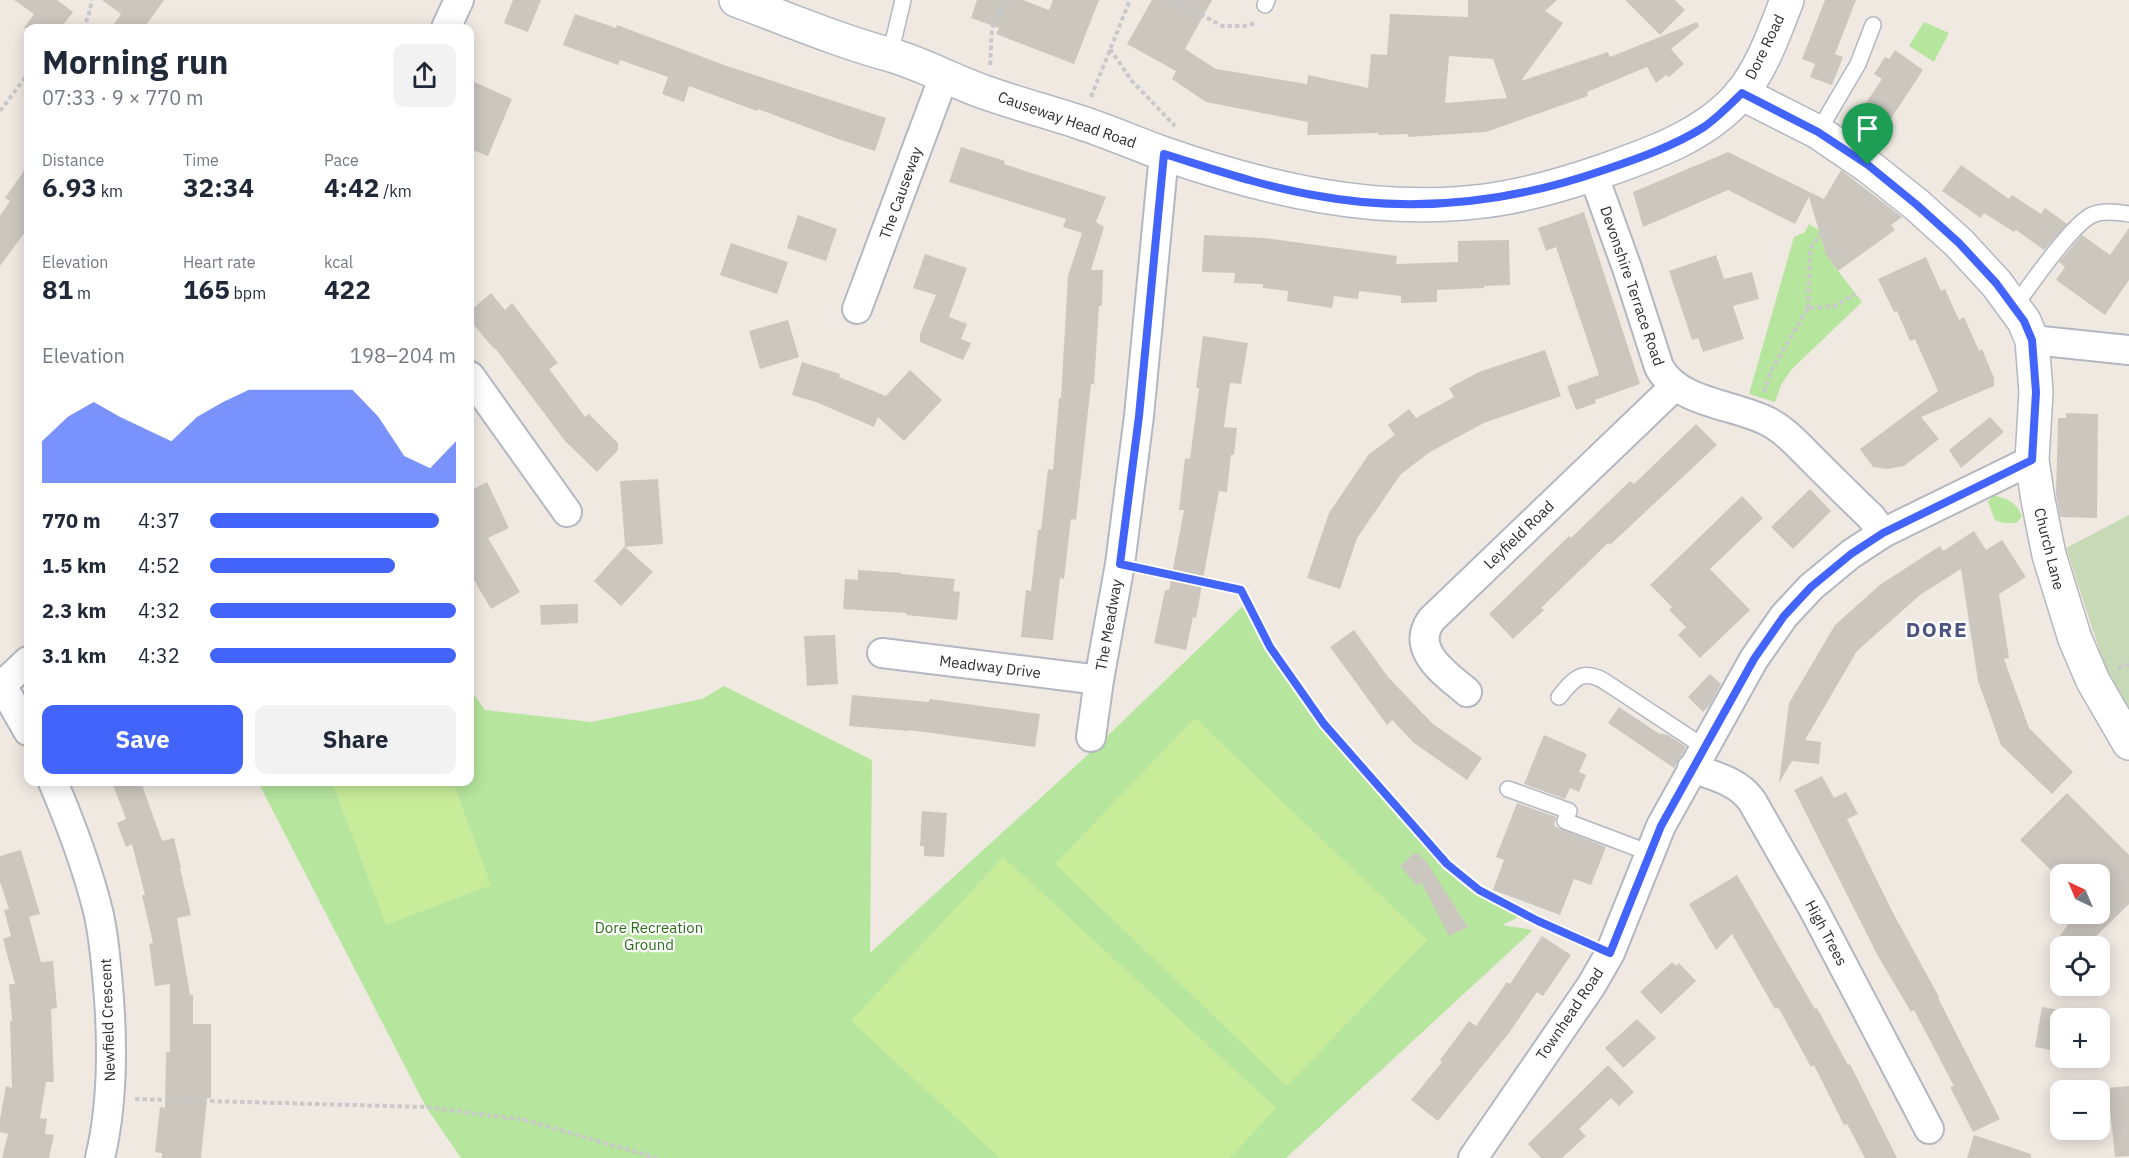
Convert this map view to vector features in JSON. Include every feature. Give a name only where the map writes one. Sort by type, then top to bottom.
[{"type":"street","points":[[448,24],[459,0]]},
{"type":"street","name":"Causeway Head Road","points":[[736,0],[890,55],[984,92],[1081,123],[1172,143],[1273,187],[1329,198],[1380,204],[1483,201],[1561,185],[1682,138],[1704,126],[1742,93]]},
{"type":"street","name":"Dore Road","points":[[1742,93],[1767,49],[1781,2]]},
{"type":"street","name":"The Causeway","points":[[857,309],[944,76]]},
{"type":"street","points":[[1742,93],[1818,132],[1868,165],[1917,205],[1959,243],[1996,283],[2014,307],[2032,340],[2129,350]]},
{"type":"street","name":"The Meadway","points":[[1091,737],[1120,564],[1172,143]]},
{"type":"street","name":"Devonshire Terrace Road","points":[[1593,174],[1664,376],[1675,386],[1690,394],[1766,420],[1784,431],[1871,517],[1883,533]]},
{"type":"street","name":"Church Lane","points":[[2032,340],[2036,392],[2032,460],[2049,555],[2075,639],[2093,681],[2129,743]]},
{"type":"street","points":[[474,382],[567,512]]},
{"type":"street","name":"Leyfield Road","points":[[1467,692],[1429,657],[1424,644],[1424,630],[1431,620],[1675,386]]},
{"type":"street","name":"Townhead Road","points":[[1473,1158],[1591,986],[1610,953],[1661,826],[1754,659],[1784,616],[1811,587],[1851,554],[1883,533],[2032,460]]},
{"type":"street","name":"Meadway Drive","points":[[882,654],[1099,680]]},
{"type":"street","points":[[24,665],[1,685],[24,724]]},
{"type":"street","name":"High Trees","points":[[1698,758],[1746,792],[1752,801],[1813,908],[1929,1130]]},
{"type":"street","name":"Newfield Crescent","points":[[54,786],[76,840],[98,909],[105,951],[110,998],[110,1098],[100,1158]]},
{"type":"lane","points":[[890,55],[903,0]]},
{"type":"lane","points":[[1818,132],[1858,64],[1873,25]]},
{"type":"lane","points":[[2014,307],[2075,228],[2093,214],[2115,211],[2129,214]]},
{"type":"lane","points":[[1558,697],[1573,681],[1591,675],[1604,681],[1698,758]]},
{"type":"lane","points":[[1508,789],[1569,811],[1565,821],[1650,853]]},
{"type":"path","points":[[84,24],[88,18],[92,0]]},
{"type":"path","points":[[984,92],[990,64],[992,28],[1005,0]]},
{"type":"path","points":[[1081,123],[1130,0]]},
{"type":"path","points":[[1174,0],[1222,26],[1244,26],[1261,22],[1266,15],[1266,2]]},
{"type":"path","points":[[1110,49],[1172,143]]},
{"type":"path","points":[[0,111],[24,79]]},
{"type":"path","points":[[1762,398],[1771,371],[1808,308],[1810,249],[1822,232]]},
{"type":"path","points":[[1808,308],[1834,306],[1855,294]]},
{"type":"path","points":[[1120,564],[1241,590],[1270,647],[1324,724],[1447,864],[1479,890],[1538,921],[1610,953]]},
{"type":"path","points":[[110,1098],[426,1107],[525,1120],[657,1158]]},
{"type":"green space","points":[[1924,22],[1949,33],[1934,62],[1909,46]]},
{"type":"green space","points":[[1809,224],[1824,233],[1821,239],[1824,247],[1830,251],[1832,263],[1862,302],[1791,370],[1781,385],[1775,402],[1749,394],[1794,237],[1805,232]]},
{"type":"green space","points":[[1993,495],[2011,502],[2022,517],[2016,523],[2003,523],[1995,520],[1988,502]]},
{"type":"green space","points":[[2129,515],[2129,712],[2103,661],[2066,548]]},
{"type":"green space","name":"Dore Recreation Ground","points":[[1243,606],[1267,650],[1319,725],[1440,865],[1471,891],[1515,914],[1517,918],[1502,925],[1533,930],[1286,1158],[461,1158],[426,1107],[260,786],[474,786],[474,695],[485,710],[591,722],[702,699],[724,686],[872,760],[870,953],[1081,761]]},
{"type":"green space","points":[[1195,718],[1427,940],[1287,1086],[1055,864]]},
{"type":"green space","points":[[334,786],[454,786],[491,885],[386,925]]},
{"type":"green space","points":[[1003,857],[1276,1108],[1230,1158],[1000,1158],[851,1021]]},
{"type":"building","points":[[14,0],[57,0],[73,12],[64,24],[27,24],[34,14]]},
{"type":"building","points":[[102,0],[164,0],[147,24],[114,24],[121,14]]},
{"type":"building","points":[[513,0],[541,0],[528,32],[504,23]]},
{"type":"building","points":[[977,0],[1023,0],[1049,10],[1053,0],[1099,0],[1074,64],[996,34],[999,28],[971,18]]},
{"type":"building","points":[[1152,0],[1212,0],[1185,49],[1216,69],[1307,84],[1308,75],[1368,88],[1371,54],[1387,55],[1390,14],[1468,17],[1468,0],[1557,0],[1545,11],[1563,23],[1521,81],[1608,52],[1610,57],[1697,22],[1699,26],[1671,49],[1684,64],[1669,77],[1666,75],[1656,83],[1647,67],[1587,92],[1588,96],[1486,132],[1408,137],[1408,134],[1378,135],[1378,133],[1307,135],[1308,122],[1206,102],[1172,79],[1176,71],[1127,44]],"holes":[[[1449,56],[1493,59],[1507,98],[1445,103]]]},
{"type":"building","points":[[1625,0],[1675,0],[1685,10],[1660,35]]},
{"type":"building","points":[[1825,0],[1856,0],[1835,54],[1843,57],[1832,85],[1810,77],[1815,64],[1802,59]]},
{"type":"building","points":[[575,14],[616,28],[617,25],[727,66],[886,118],[875,151],[689,86],[684,102],[662,94],[668,77],[620,60],[618,65],[563,45]]},
{"type":"building","points":[[1895,50],[1923,70],[1874,144],[1850,127],[1882,79],[1874,74],[1885,57],[1889,59]]},
{"type":"building","points":[[474,82],[512,99],[488,156],[474,151]]},
{"type":"building","points":[[961,147],[1005,161],[1004,164],[1106,197],[1096,222],[1104,227],[1091,270],[1103,270],[1102,306],[1099,306],[1094,384],[1091,384],[1076,520],[1071,519],[1064,579],[1060,578],[1053,640],[1021,637],[1026,590],[1031,591],[1038,530],[1041,530],[1048,469],[1053,470],[1059,398],[1061,398],[1068,276],[1082,233],[1063,227],[1066,219],[949,182]]},
{"type":"building","points":[[1728,152],[1824,199],[1841,170],[1902,217],[1891,225],[1895,230],[1838,271],[1826,255],[1809,197],[1795,224],[1728,190],[1643,227],[1633,192]]},
{"type":"building","points":[[1961,165],[2009,199],[2012,195],[2041,214],[2045,208],[2067,224],[2044,250],[2016,230],[2014,232],[1984,213],[1981,218],[1942,191]]},
{"type":"building","points":[[24,171],[24,233],[0,266],[0,216],[10,201],[5,198]]},
{"type":"building","points":[[1584,212],[1640,384],[1595,400],[1596,403],[1576,410],[1567,386],[1599,375],[1556,247],[1546,251],[1538,228]]},
{"type":"building","points":[[798,215],[837,229],[826,261],[787,248]]},
{"type":"building","points":[[2129,228],[2129,280],[2105,315],[2056,280],[2065,267],[2059,262],[2082,235],[2110,255]]},
{"type":"building","points":[[1204,235],[1265,238],[1397,256],[1396,264],[1458,262],[1458,241],[1509,240],[1510,285],[1437,290],[1437,302],[1401,303],[1401,296],[1359,291],[1358,299],[1334,296],[1332,308],[1287,301],[1288,291],[1263,288],[1263,284],[1234,283],[1235,273],[1202,272]]},
{"type":"building","points":[[731,243],[788,262],[777,294],[720,275]]},
{"type":"building","points":[[925,254],[967,268],[949,317],[967,324],[961,339],[971,343],[963,360],[920,342],[920,334],[936,295],[913,288]]},
{"type":"building","points":[[1716,255],[1724,279],[1752,272],[1759,299],[1733,306],[1744,339],[1703,352],[1698,338],[1692,340],[1669,271]]},
{"type":"building","points":[[1926,257],[1941,291],[1945,289],[1959,320],[1964,317],[1979,351],[1982,349],[1994,378],[1994,386],[1921,417],[1939,439],[1904,466],[1888,469],[1873,467],[1860,449],[1938,391],[1915,339],[1910,341],[1897,311],[1894,312],[1878,279]]},
{"type":"building","points":[[491,293],[505,310],[512,303],[558,363],[549,369],[585,417],[589,414],[618,443],[618,450],[597,472],[565,441],[495,348],[474,325],[474,308]]},
{"type":"building","points":[[788,320],[799,357],[760,369],[749,331]]},
{"type":"building","points":[[1203,336],[1248,343],[1241,384],[1230,383],[1224,427],[1237,428],[1234,455],[1231,455],[1227,492],[1219,491],[1196,618],[1193,617],[1186,650],[1154,643],[1165,590],[1169,590],[1184,510],[1179,510],[1185,458],[1190,459]]},
{"type":"building","points":[[1545,350],[1561,396],[1484,423],[1430,452],[1401,474],[1357,538],[1340,589],[1307,578],[1329,513],[1369,454],[1395,435],[1388,425],[1409,409],[1416,418],[1454,397],[1449,388],[1479,372]]},
{"type":"building","points":[[802,362],[840,374],[839,377],[886,396],[910,370],[942,400],[904,441],[878,417],[874,427],[816,402],[792,395]]},
{"type":"building","points":[[2066,413],[2098,414],[2097,518],[2060,517],[2056,495],[2058,418],[2066,418]]},
{"type":"building","points":[[1990,417],[2004,432],[1961,468],[1949,450]]},
{"type":"building","points":[[1696,424],[1717,445],[1610,545],[1608,543],[1541,608],[1544,610],[1513,639],[1489,614],[1569,536],[1571,538],[1630,481],[1634,484]]},
{"type":"building","points":[[658,479],[663,544],[625,547],[653,572],[621,606],[594,581],[625,546],[620,481]]},
{"type":"building","points":[[487,482],[509,528],[488,538],[520,592],[491,609],[474,580],[474,489]]},
{"type":"building","points":[[1810,489],[1831,511],[1793,549],[1771,527]]},
{"type":"building","points":[[1742,496],[1763,518],[1710,569],[1750,610],[1700,658],[1678,635],[1686,627],[1669,610],[1672,607],[1650,585]]},
{"type":"building","points":[[1974,531],[1986,550],[2002,540],[2026,577],[1999,594],[2009,658],[2004,659],[2029,728],[2073,772],[2052,794],[2001,745],[1978,681],[1961,569],[1920,595],[1857,651],[1805,740],[1821,742],[1819,764],[1792,761],[1779,783],[1789,703],[1835,625],[1881,584],[1940,546],[1943,551]]},
{"type":"building","points":[[858,570],[955,579],[953,591],[960,592],[957,620],[906,615],[906,613],[843,609],[845,579],[858,580]]},
{"type":"building","points":[[578,604],[578,623],[541,625],[540,605]]},
{"type":"building","points":[[1354,630],[1388,677],[1433,724],[1482,758],[1467,780],[1414,743],[1392,720],[1387,725],[1330,647]]},
{"type":"building","points":[[835,635],[838,684],[807,686],[804,636]]},
{"type":"building","points":[[1710,674],[1721,684],[1710,705],[1703,712],[1688,697]]},
{"type":"building","points":[[852,695],[929,702],[930,699],[1040,714],[1035,747],[909,730],[849,726]]},
{"type":"building","points":[[1619,707],[1658,733],[1668,735],[1686,747],[1674,768],[1608,723]]},
{"type":"building","points":[[1544,735],[1587,754],[1579,772],[1586,775],[1579,792],[1570,788],[1565,799],[1524,784]]},
{"type":"building","points":[[1822,776],[1834,798],[1846,792],[1858,814],[1847,819],[2000,1119],[1973,1132],[1950,1087],[1954,1086],[1914,1010],[1911,1012],[1878,956],[1794,790]]},
{"type":"building","points":[[114,786],[142,786],[162,841],[174,838],[181,868],[191,915],[177,918],[190,995],[193,995],[193,1024],[211,1024],[211,1098],[207,1098],[201,1158],[162,1158],[162,1153],[155,1152],[160,1107],[165,1108],[166,1052],[170,1052],[170,984],[155,986],[149,944],[153,943],[142,895],[145,895],[132,844],[126,847],[117,823],[126,819]]},
{"type":"building","points":[[2067,793],[2129,855],[2129,904],[2110,923],[2110,864],[2050,864],[2050,869],[2020,840]]},
{"type":"building","points":[[1517,803],[1556,817],[1554,826],[1606,847],[1591,885],[1574,879],[1560,915],[1493,890],[1504,860],[1496,857]]},
{"type":"building","points":[[922,811],[947,813],[944,857],[924,856],[924,846],[920,846]]},
{"type":"building","points":[[21,850],[40,914],[29,917],[41,962],[53,961],[57,1008],[51,1009],[54,1082],[46,1082],[40,1118],[47,1119],[45,1134],[54,1135],[49,1158],[2,1158],[8,1134],[0,1132],[0,1119],[6,1086],[12,1088],[10,1021],[12,1021],[9,984],[15,984],[3,939],[11,936],[4,910],[9,909],[0,882],[0,856]]},
{"type":"building","points":[[1416,852],[1427,863],[1468,927],[1449,936],[1421,882],[1417,886],[1400,866]]},
{"type":"building","points":[[1737,875],[1815,1009],[1817,1008],[1848,1065],[1850,1064],[1897,1158],[1865,1158],[1847,1124],[1844,1125],[1814,1065],[1811,1067],[1778,1007],[1775,1009],[1732,934],[1716,950],[1689,904]]},
{"type":"building","points":[[2069,924],[2109,924],[2096,936],[2060,936]]},
{"type":"building","points":[[1542,936],[1571,955],[1543,996],[1537,992],[1509,1033],[1438,1121],[1411,1100],[1442,1062],[1440,1060],[1469,1021],[1476,1026],[1507,982],[1510,984]]},
{"type":"building","points":[[1672,962],[1676,966],[1679,963],[1696,981],[1661,1014],[1640,992]]},
{"type":"building","points":[[2042,1007],[2050,1008],[2050,1050],[2035,1047]]},
{"type":"building","points":[[1637,1019],[1656,1038],[1623,1068],[1605,1048]]},
{"type":"building","points":[[1608,1065],[1634,1092],[1619,1106],[1611,1098],[1579,1129],[1586,1136],[1562,1158],[1541,1158],[1528,1144]]},
{"type":"building","points":[[2129,1086],[2129,1156],[2115,1157],[2110,1088]]},
{"type":"building","points":[[1974,1135],[2031,1154],[2031,1158],[1967,1158]]},
{"type":"district","name":"DORE","points":[[1937,630]]},
{"type":"route","points":[[1742,93],[1818,132],[1868,165],[1959,243],[1996,283],[2024,321],[2032,340],[2036,392],[2032,460],[1883,533],[1851,554],[1811,587],[1784,616],[1754,659],[1661,826],[1610,953],[1538,921],[1479,890],[1447,864],[1324,724],[1270,647],[1241,590],[1120,564],[1139,416],[1157,207],[1164,154],[1273,187],[1329,198],[1380,204],[1483,201],[1561,185],[1661,148],[1704,126],[1742,93]]}]
